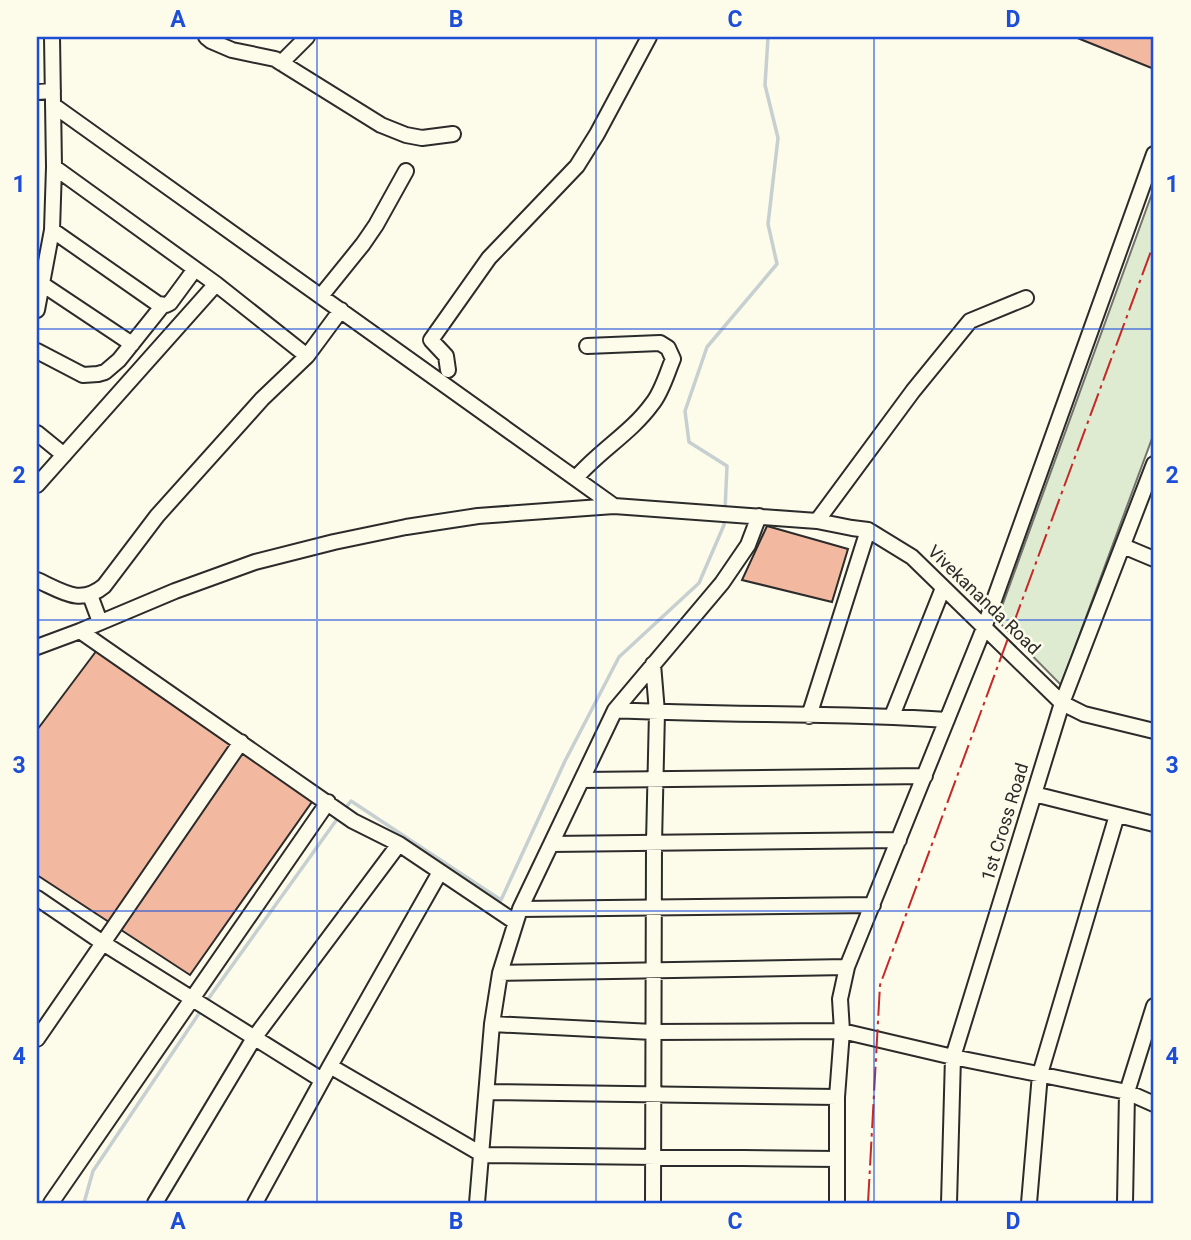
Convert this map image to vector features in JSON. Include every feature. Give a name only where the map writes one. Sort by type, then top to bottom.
[{"type":"street","points":[[37,310],[52,230],[52,37]]},
{"type":"street","points":[[206,37],[232,50],[281,63],[381,125],[406,135],[422,138],[453,134]]},
{"type":"street","points":[[281,63],[306,37]]},
{"type":"street","points":[[448,370],[446,356],[431,340],[489,258],[577,166],[649,37]]},
{"type":"street","points":[[37,92],[53,98],[321,296],[614,506]]},
{"type":"street","points":[[836,1203],[837,1097],[842,1031],[840,999],[847,967],[985,628],[1154,154]]},
{"type":"street","points":[[54,167],[216,284],[307,356]]},
{"type":"street","points":[[321,296],[363,244],[406,172]]},
{"type":"street","points":[[52,230],[163,305]]},
{"type":"street","points":[[37,351],[83,374],[105,372],[163,305],[170,303],[195,269]]},
{"type":"street","points":[[37,485],[216,284]]},
{"type":"street","points":[[42,285],[132,344]]},
{"type":"street","points":[[817,521],[913,391],[970,321],[1026,298]]},
{"type":"street","points":[[37,580],[83,597],[104,586],[157,516],[262,399],[307,356],[341,310]]},
{"type":"street","points":[[576,478],[654,402],[673,359],[668,348],[660,343],[587,346]]},
{"type":"street","points":[[37,433],[64,455]]},
{"type":"street","name":"1st Cross Road","points":[[949,1203],[953,1057],[1062,703],[1154,464]]},
{"type":"street","name":"Vivekananda Road","points":[[37,647],[255,562],[406,527],[478,516],[614,506],[700,511],[817,521],[868,530],[912,556],[1062,703],[1084,714],[1154,731]]},
{"type":"street","points":[[477,1203],[492,1024],[500,972],[515,917],[615,710],[722,583],[748,545],[758,516]]},
{"type":"street","points":[[809,716],[868,530]]},
{"type":"street","points":[[1123,546],[1154,559]]},
{"type":"street","points":[[892,716],[943,588]]},
{"type":"street","points":[[90,595],[100,622]]},
{"type":"street","points":[[80,631],[353,821],[399,844],[478,898],[515,917],[654,908],[873,905]]},
{"type":"street","points":[[653,664],[657,712],[653,1203]]},
{"type":"street","points":[[615,710],[892,716],[947,720]]},
{"type":"street","points":[[37,1039],[241,743]]},
{"type":"street","points":[[582,780],[925,776]]},
{"type":"street","points":[[1034,794],[1154,824]]},
{"type":"street","points":[[51,1203],[331,804]]},
{"type":"street","points":[[1029,1203],[1040,1074],[1117,815]]},
{"type":"street","points":[[551,844],[899,840]]},
{"type":"street","points":[[155,1203],[254,1038],[399,844]]},
{"type":"street","points":[[255,1203],[440,872]]},
{"type":"street","points":[[37,898],[103,943],[322,1080]]},
{"type":"street","points":[[500,972],[847,967]]},
{"type":"street","points":[[1125,1203],[1127,1092],[1154,1006]]},
{"type":"street","points":[[492,1024],[653,1032],[842,1031],[953,1057],[1127,1092],[1154,1104]]},
{"type":"street","points":[[330,1066],[482,1155],[837,1160]]},
{"type":"street","points":[[488,1092],[837,1097]]},
{"type":"green space","points":[[1154,188],[1154,433],[1061,685],[997,620]]},
{"type":"building","points":[[1075,37],[1154,37],[1154,69]]},
{"type":"building","points":[[767,526],[848,549],[832,602],[742,580]]},
{"type":"building","points":[[97,650],[314,799],[190,975],[37,875],[37,730]]},
{"type":"waterway","points":[[725,510],[727,466],[689,442],[685,411],[707,347],[777,264],[768,224],[778,138],[765,85],[768,37]]},
{"type":"waterway","points":[[345,809],[351,801],[501,900],[565,761],[619,657],[699,583],[724,525],[724,518]]},
{"type":"waterway","points":[[206,1002],[340,815]]},
{"type":"waterway","points":[[84,1203],[93,1171],[202,1009]]},
{"type":"power","points":[[868,1203],[880,985],[1154,243]]}]
